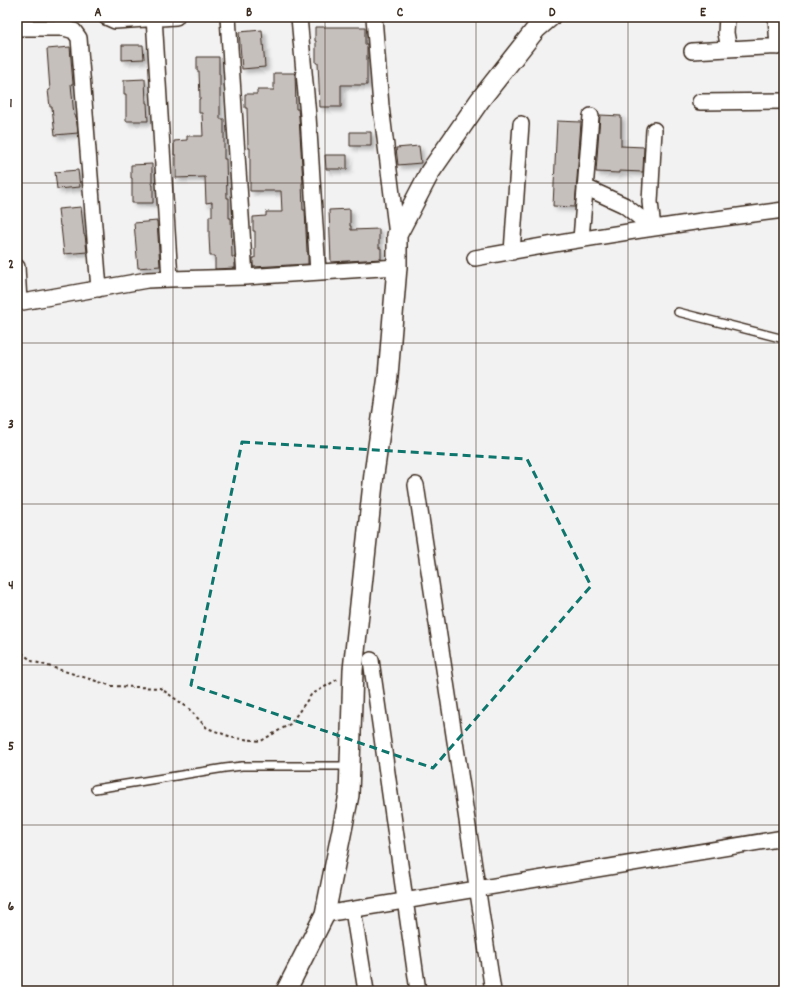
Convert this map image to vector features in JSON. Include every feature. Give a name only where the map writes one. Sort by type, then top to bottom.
[{"type":"street","points":[[106,17],[115,21],[176,17]]},
{"type":"street","points":[[228,17],[245,277]]},
{"type":"street","points":[[299,17],[308,116],[318,272]]},
{"type":"street","points":[[286,991],[325,914],[349,795],[353,670],[374,474],[388,376],[397,235],[381,106],[374,17]]},
{"type":"street","points":[[727,17],[726,33],[729,49]]},
{"type":"street","points":[[692,51],[781,47],[776,17]]},
{"type":"street","points":[[154,18],[170,279]]},
{"type":"street","points":[[397,235],[430,172],[467,118],[536,29],[547,18]]},
{"type":"street","points":[[17,28],[64,28],[74,31],[79,38],[99,288]]},
{"type":"street","points":[[700,102],[784,100]]},
{"type":"street","points":[[581,239],[591,116]]},
{"type":"street","points":[[512,252],[520,124]]},
{"type":"street","points":[[653,228],[650,202],[654,130]]},
{"type":"street","points":[[585,187],[624,205],[653,228]]},
{"type":"street","points":[[475,258],[581,239],[784,210]]},
{"type":"street","points":[[17,267],[18,302],[147,280],[245,277],[396,267]]},
{"type":"street","points":[[416,484],[493,991]]},
{"type":"street","points":[[371,660],[418,991]]},
{"type":"street","points":[[325,914],[784,838]]},
{"type":"street","points":[[353,910],[366,991]]},
{"type":"lane","points":[[678,312],[784,339]]},
{"type":"lane","points":[[95,789],[242,766],[350,766]]},
{"type":"path","points":[[17,649],[32,661],[112,686],[160,688],[187,707],[208,728],[234,738],[261,740],[290,724],[312,695],[353,670]]},
{"type":"highlighted area","points":[[242,442],[527,459],[591,586],[433,768],[191,685]]},
{"type":"building","points":[[315,27],[365,27],[365,44],[367,44],[367,85],[341,85],[341,107],[320,107],[318,63],[316,63]]},
{"type":"building","points":[[262,30],[265,67],[242,69],[239,32]]},
{"type":"building","points":[[122,45],[143,45],[144,59],[122,60]]},
{"type":"building","points":[[70,47],[73,84],[71,84],[74,116],[76,116],[78,133],[55,135],[52,107],[50,107],[48,90],[50,90],[47,49]]},
{"type":"building","points":[[197,57],[219,57],[220,119],[224,119],[224,159],[226,159],[227,198],[229,198],[232,257],[235,257],[235,268],[215,269],[215,256],[210,256],[209,216],[212,216],[212,202],[206,203],[205,177],[176,178],[176,155],[174,155],[174,141],[187,140],[187,136],[203,136],[202,113],[199,113],[199,71],[197,71]]},
{"type":"building","points":[[274,73],[295,73],[296,109],[298,109],[299,117],[303,210],[305,210],[308,264],[253,267],[253,258],[255,258],[255,231],[253,231],[253,217],[266,216],[266,212],[282,212],[281,191],[250,191],[250,148],[248,148],[247,108],[245,108],[245,94],[257,94],[257,90],[274,90]]},
{"type":"building","points":[[145,79],[148,121],[126,121],[126,94],[124,94],[124,80]]},
{"type":"building","points":[[600,115],[621,116],[621,146],[644,147],[643,172],[596,172]]},
{"type":"building","points":[[557,121],[581,122],[575,207],[553,206]]},
{"type":"building","points":[[350,132],[371,132],[371,146],[350,146]]},
{"type":"building","points":[[419,146],[421,163],[398,165],[396,148]]},
{"type":"building","points":[[325,155],[347,155],[347,169],[326,169]]},
{"type":"building","points":[[152,164],[153,203],[132,203],[131,165]]},
{"type":"building","points":[[78,170],[80,187],[57,189],[55,172]]},
{"type":"building","points":[[81,207],[87,252],[64,254],[58,209]]},
{"type":"building","points":[[350,209],[351,230],[379,229],[379,248],[381,248],[381,259],[331,262],[329,210]]},
{"type":"building","points":[[157,221],[160,266],[138,268],[134,223]]}]
